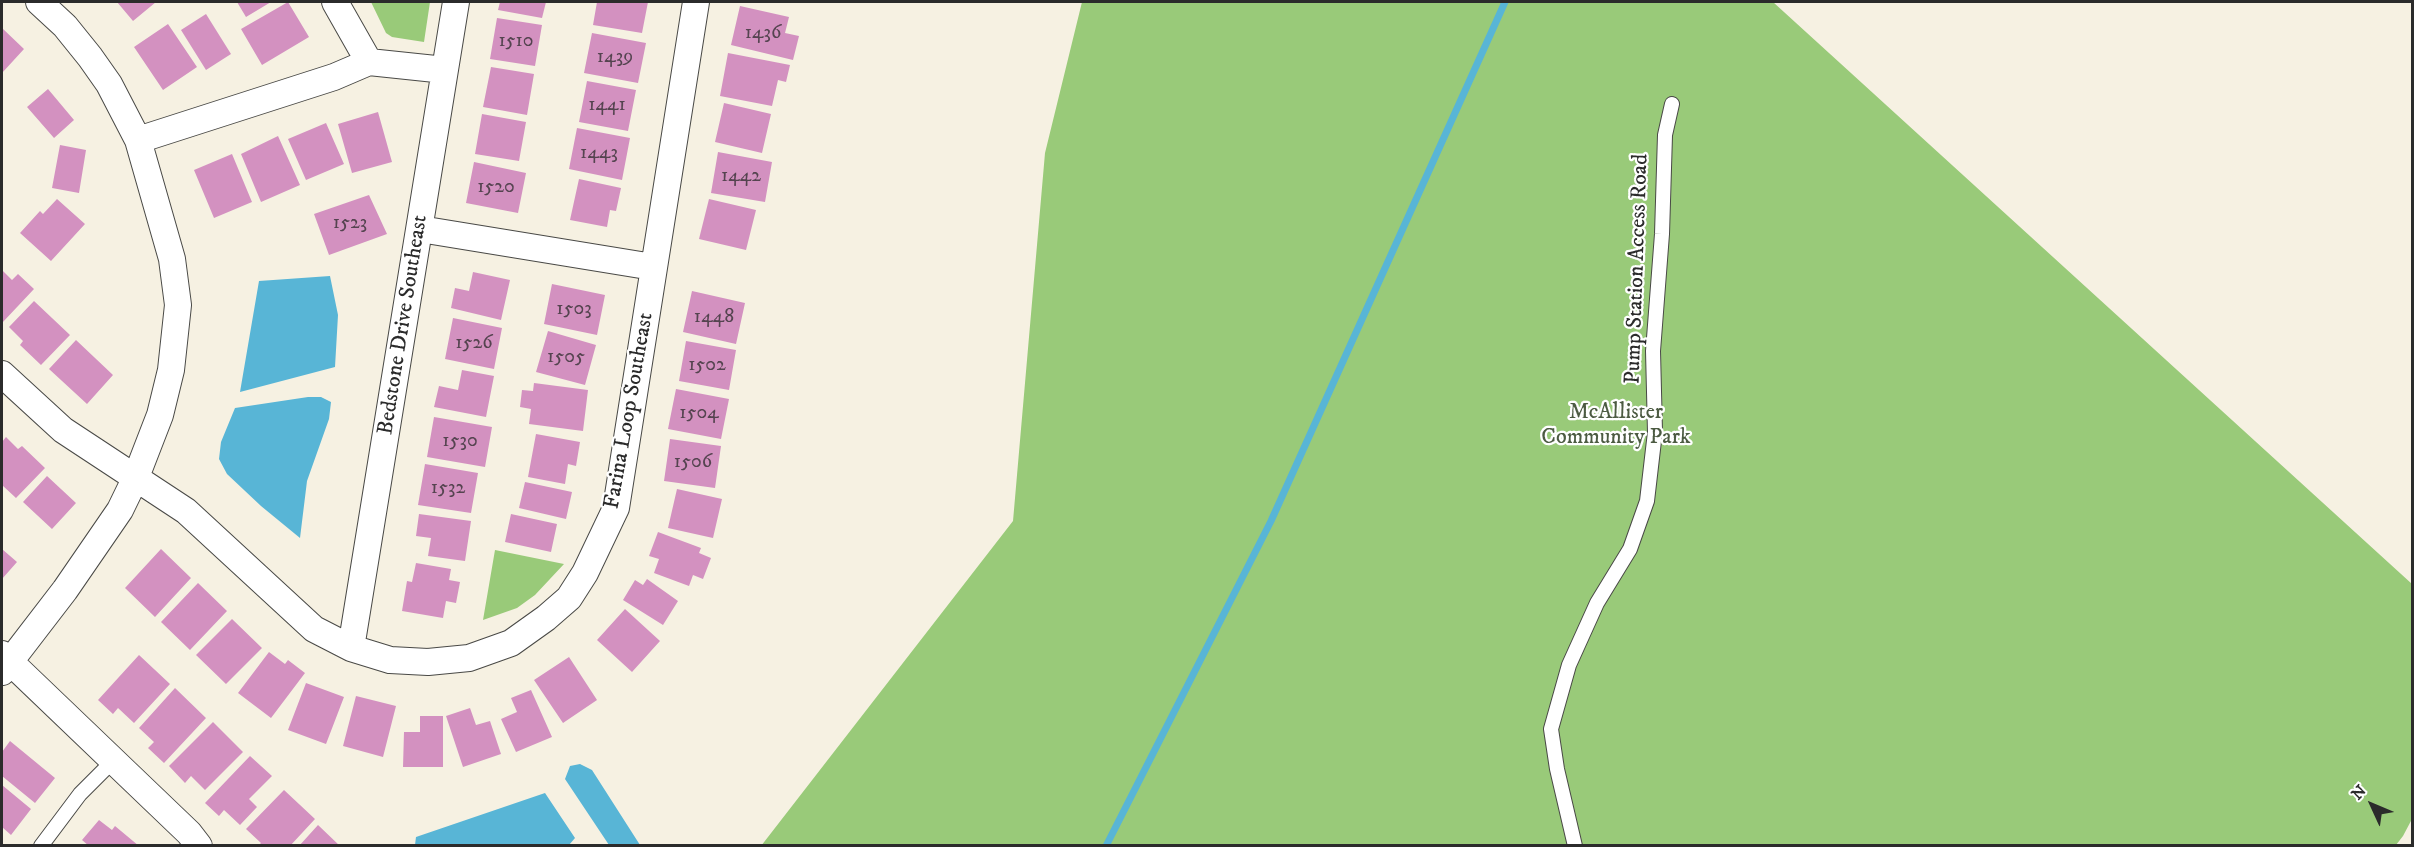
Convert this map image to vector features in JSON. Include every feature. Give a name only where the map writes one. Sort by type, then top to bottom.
[{"type":"street","points":[[39,2],[65,26],[90,57],[109,84],[138,140],[172,260],[178,305],[171,370],[160,415],[136,477],[120,510],[65,590],[4,662],[189,832],[199,846]]},
{"type":"street","points":[[335,2],[369,62]]},
{"type":"street","name":"Bedstone Drive Southeast","points":[[351,648],[456,2]]},
{"type":"street","name":"Farina Loop Southeast","points":[[2,374],[63,430],[186,511],[314,629],[351,648],[390,660],[428,662],[470,658],[511,643],[569,598],[585,573],[616,508],[696,2]]},
{"type":"street","points":[[138,140],[334,77],[369,62],[445,70]]},
{"type":"street","points":[[420,229],[653,267]]},
{"type":"lane","name":"Pump Station Access Road","points":[[1575,846],[1557,769],[1551,729],[1569,665],[1597,603],[1630,549],[1647,501],[1655,432],[1653,351],[1662,234],[1665,135],[1672,104]]},
{"type":"lane","points":[[41,846],[80,794],[112,762]]},
{"type":"green space","points":[[371,2],[430,2],[424,42],[392,37],[386,33]]},
{"type":"green space","name":"McAllister Community Park","points":[[1082,2],[1773,2],[2412,584],[2412,819],[2403,836],[2396,845],[761,846],[1013,521],[1045,153]]},
{"type":"green space","points":[[495,550],[564,564],[535,595],[517,608],[483,620]]},
{"type":"water","points":[[330,276],[338,315],[335,367],[240,392],[259,281]]},
{"type":"water","points":[[321,397],[331,402],[329,419],[307,481],[300,538],[227,474],[219,459],[221,442],[235,408]]},
{"type":"water","points":[[580,764],[592,770],[640,845],[609,845],[565,779],[570,766]]},
{"type":"water","points":[[545,793],[575,838],[569,845],[415,845],[416,837]]},
{"type":"building","points":[[117,2],[156,2],[133,21]]},
{"type":"building","points":[[237,2],[271,2],[246,17]]},
{"type":"building","points":[[288,2],[309,37],[262,65],[241,29]]},
{"type":"building","points":[[500,2],[546,2],[542,18],[498,10]]},
{"type":"building","points":[[597,2],[648,2],[642,33],[593,25]]},
{"type":"building","points":[[740,6],[789,17],[785,33],[799,36],[793,60],[731,45]]},
{"type":"building","points":[[206,14],[231,54],[206,70],[181,30]]},
{"type":"building","points":[[497,18],[542,25],[535,66],[490,59]]},
{"type":"building","points":[[168,24],[197,67],[163,90],[134,47]]},
{"type":"building","points":[[2,28],[24,49],[2,73]]},
{"type":"building","points":[[592,33],[646,43],[638,83],[584,73]]},
{"type":"building","points":[[728,53],[790,65],[786,82],[778,80],[772,106],[720,96]]},
{"type":"building","points":[[491,67],[534,74],[527,115],[483,107]]},
{"type":"building","points":[[587,81],[636,90],[628,131],[579,122]]},
{"type":"building","points":[[48,89],[74,120],[54,138],[27,107]]},
{"type":"building","points":[[724,103],[771,114],[762,153],[715,142]]},
{"type":"building","points":[[378,112],[392,162],[352,173],[338,124]]},
{"type":"building","points":[[482,114],[526,122],[519,161],[475,154]]},
{"type":"building","points":[[326,123],[344,164],[306,180],[288,139]]},
{"type":"building","points":[[577,128],[630,138],[622,180],[569,169]]},
{"type":"building","points":[[278,136],[300,185],[261,202],[241,154]]},
{"type":"building","points":[[60,145],[86,150],[79,193],[52,188]]},
{"type":"building","points":[[718,152],[772,162],[765,202],[711,193]]},
{"type":"building","points":[[232,154],[252,202],[214,218],[194,170]]},
{"type":"building","points":[[474,162],[526,173],[518,213],[466,203]]},
{"type":"building","points":[[579,179],[621,188],[616,211],[610,210],[607,227],[570,220]]},
{"type":"building","points":[[369,195],[387,234],[329,255],[314,214]]},
{"type":"building","points":[[57,199],[85,224],[51,261],[20,233],[40,211],[43,214]]},
{"type":"building","points":[[709,199],[756,210],[746,250],[699,239]]},
{"type":"building","points":[[2,270],[12,280],[18,274],[34,289],[2,323]]},
{"type":"building","points":[[473,272],[510,280],[501,320],[451,308],[455,288],[469,291]]},
{"type":"building","points":[[552,284],[605,295],[597,335],[544,324]]},
{"type":"building","points":[[692,291],[745,303],[736,344],[683,332]]},
{"type":"building","points":[[34,301],[70,335],[41,365],[20,345],[23,341],[9,327]]},
{"type":"building","points":[[453,318],[502,328],[494,369],[445,359]]},
{"type":"building","points":[[548,331],[596,345],[585,385],[536,372]]},
{"type":"building","points":[[76,340],[113,375],[87,404],[49,369]]},
{"type":"building","points":[[686,341],[736,350],[729,390],[679,381]]},
{"type":"building","points":[[462,370],[494,376],[486,417],[434,407],[439,386],[458,390]]},
{"type":"building","points":[[534,383],[588,390],[583,431],[529,424],[531,409],[520,407],[522,390],[533,391]]},
{"type":"building","points":[[676,389],[729,399],[721,439],[668,429]]},
{"type":"building","points":[[434,417],[492,427],[485,467],[427,457]]},
{"type":"building","points":[[536,434],[580,442],[576,466],[568,464],[565,484],[528,477]]},
{"type":"building","points":[[6,437],[18,449],[22,446],[45,468],[16,498],[2,485],[2,442]]},
{"type":"building","points":[[670,439],[721,446],[715,488],[664,481]]},
{"type":"building","points":[[425,464],[478,473],[471,513],[418,505]]},
{"type":"building","points":[[47,476],[76,503],[52,529],[23,502]]},
{"type":"building","points":[[525,482],[572,492],[566,519],[519,508]]},
{"type":"building","points":[[677,489],[722,499],[713,538],[668,528]]},
{"type":"building","points":[[419,514],[471,521],[465,561],[428,556],[431,538],[416,536]]},
{"type":"building","points":[[511,514],[557,524],[551,552],[505,542]]},
{"type":"building","points":[[658,532],[701,548],[699,553],[711,558],[703,579],[693,575],[689,586],[654,573],[659,559],[649,556]]},
{"type":"building","points":[[2,549],[17,562],[2,579]]},
{"type":"building","points":[[161,549],[191,578],[155,617],[125,588]]},
{"type":"building","points":[[416,563],[451,569],[449,580],[460,582],[456,603],[446,601],[443,618],[402,611],[407,581],[412,582]]},
{"type":"building","points":[[647,579],[678,601],[663,625],[623,600],[635,580],[643,585]]},
{"type":"building","points":[[198,583],[227,611],[190,650],[161,622]]},
{"type":"building","points":[[625,609],[660,641],[632,672],[597,640]]},
{"type":"building","points":[[232,619],[262,648],[226,684],[196,655]]},
{"type":"building","points":[[269,652],[285,664],[288,660],[305,673],[271,718],[238,693]]},
{"type":"building","points":[[139,655],[170,684],[134,723],[118,708],[113,714],[98,700]]},
{"type":"building","points":[[569,657],[597,700],[563,723],[534,680]]},
{"type":"building","points":[[306,683],[344,697],[326,744],[288,730]]},
{"type":"building","points":[[175,688],[206,718],[164,763],[148,748],[154,742],[139,728]]},
{"type":"building","points":[[531,690],[552,737],[516,752],[501,719],[517,712],[511,698]]},
{"type":"building","points":[[356,696],[396,706],[383,757],[343,746]]},
{"type":"building","points":[[470,708],[476,725],[490,721],[501,754],[463,767],[446,716]]},
{"type":"building","points":[[420,716],[443,716],[443,767],[403,767],[404,732],[420,732]]},
{"type":"building","points":[[213,722],[243,752],[205,790],[191,776],[185,783],[169,766]]},
{"type":"building","points":[[10,741],[55,778],[35,803],[2,776],[2,752]]},
{"type":"building","points":[[250,756],[272,776],[249,799],[257,807],[240,825],[224,810],[219,816],[205,803]]},
{"type":"building","points":[[2,785],[31,809],[11,835],[2,827]]},
{"type":"building","points":[[284,790],[315,819],[290,846],[258,846],[261,843],[246,829]]},
{"type":"building","points":[[99,820],[112,830],[115,826],[139,846],[89,846],[82,840]]},
{"type":"building","points":[[318,825],[340,846],[299,846]]},
{"type":"waterway","points":[[1106,846],[1271,521],[1505,2]]}]
